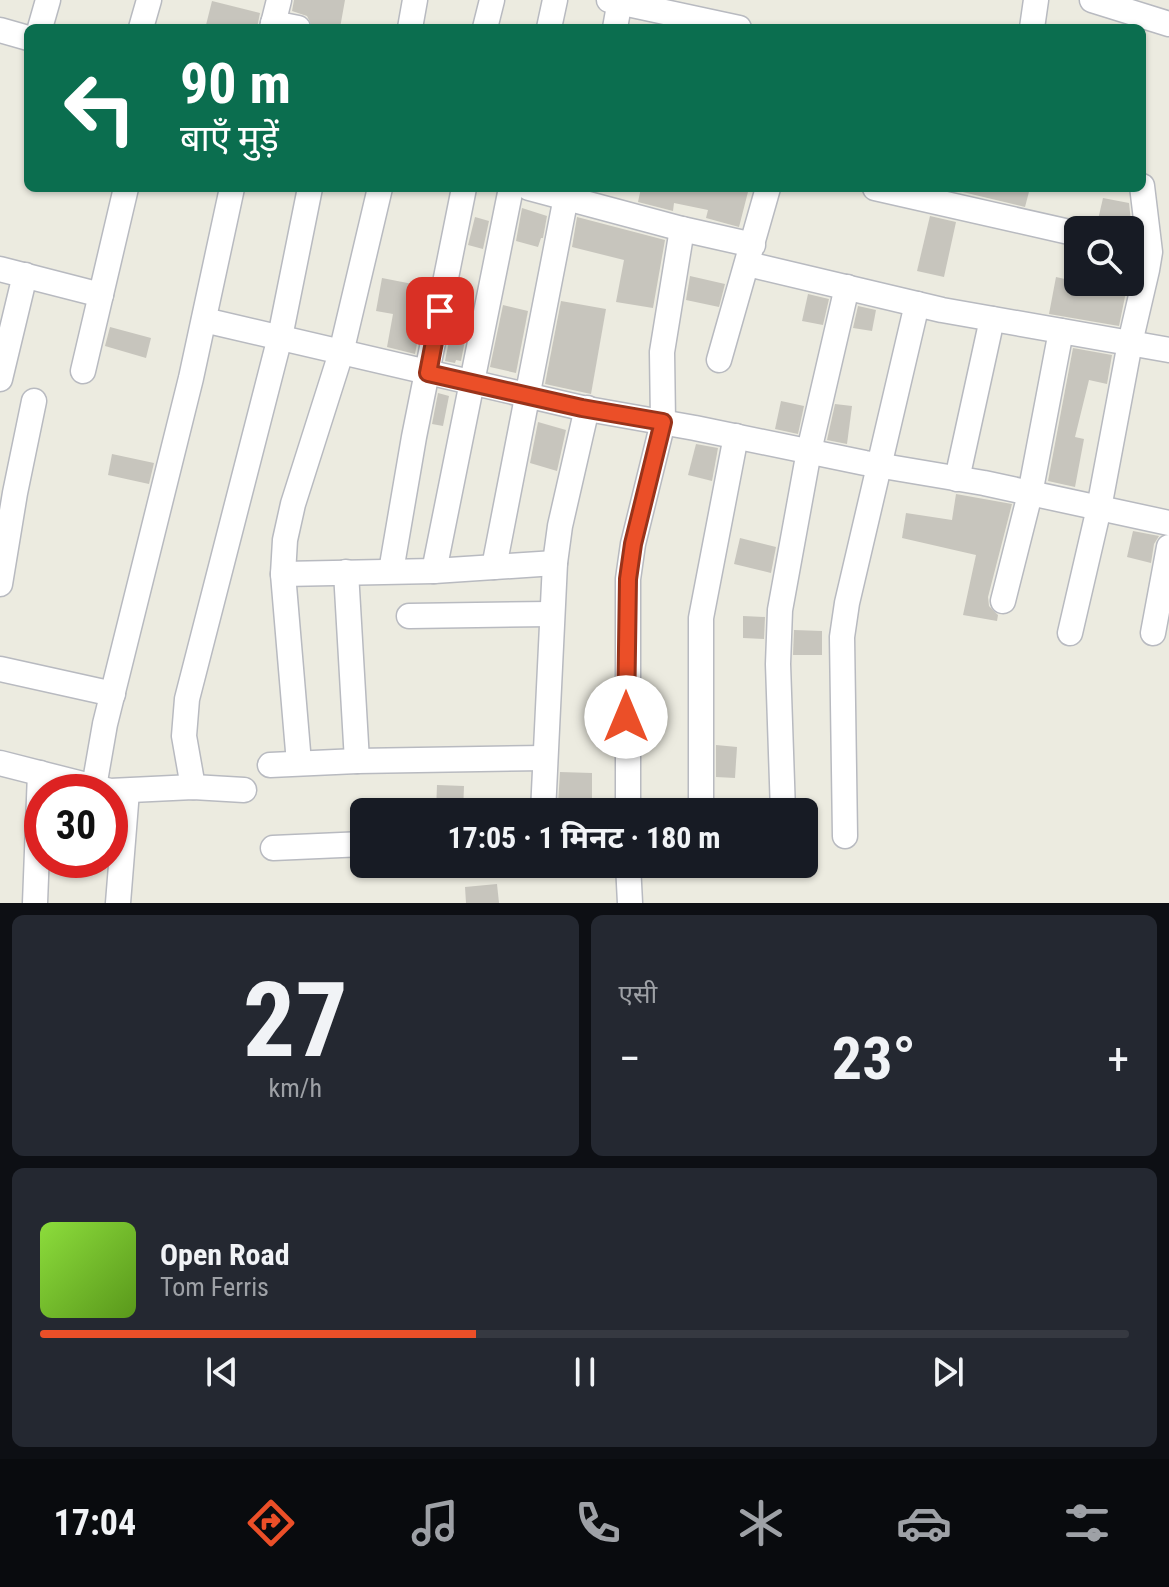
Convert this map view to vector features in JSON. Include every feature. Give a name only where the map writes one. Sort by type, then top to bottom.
[{"type":"street","points":[[41,24],[48,0]]},
{"type":"street","points":[[142,24],[149,0]]},
{"type":"street","points":[[411,24],[415,0]]},
{"type":"street","points":[[486,24],[492,0]]},
{"type":"street","points":[[550,24],[555,0]]},
{"type":"street","points":[[1033,24],[1036,0]]},
{"type":"street","points":[[1092,0],[1169,24]]},
{"type":"street","points":[[615,24],[616,1],[721,24]]},
{"type":"street","points":[[0,30],[24,37]]},
{"type":"street","points":[[83,371],[125,192]]},
{"type":"street","points":[[97,774],[231,192]]},
{"type":"street","points":[[193,787],[184,736],[187,699],[280,337],[309,192]]},
{"type":"street","points":[[299,763],[283,574],[288,524],[341,353],[379,192]]},
{"type":"street","points":[[391,571],[414,437],[463,192]]},
{"type":"street","points":[[434,571],[510,192]]},
{"type":"street","points":[[558,192],[579,195],[847,287],[992,319],[1169,350]]},
{"type":"street","points":[[719,360],[767,192]]},
{"type":"street","points":[[893,192],[1064,231]]},
{"type":"street","points":[[1141,216],[1142,192]]},
{"type":"street","points":[[494,567],[527,395],[579,195]]},
{"type":"street","points":[[628,798],[628,579],[633,544],[663,422],[662,352],[682,229]]},
{"type":"street","points":[[0,269],[101,295]]},
{"type":"street","points":[[0,379],[25,275]]},
{"type":"street","points":[[783,798],[778,664],[780,610],[809,451],[847,287]]},
{"type":"street","points":[[1070,633],[1099,508],[1130,343],[1135,296]]},
{"type":"street","points":[[845,836],[842,637],[847,603],[917,304]]},
{"type":"street","points":[[957,479],[992,319]]},
{"type":"street","points":[[204,320],[587,408],[1169,523]]},
{"type":"street","points":[[1003,601],[1030,494],[1061,331]]},
{"type":"street","points":[[0,584],[34,401]]},
{"type":"street","points":[[544,798],[555,563],[560,526],[587,408]]},
{"type":"street","points":[[701,798],[701,618],[736,436]]},
{"type":"street","points":[[1153,633],[1169,547]]},
{"type":"street","points":[[283,574],[434,571],[555,563]]},
{"type":"street","points":[[346,572],[357,761]]},
{"type":"street","points":[[409,616],[551,614]]},
{"type":"street","points":[[0,669],[113,694]]},
{"type":"street","points":[[270,765],[545,758]]},
{"type":"street","points":[[0,763],[44,774]]},
{"type":"street","points":[[35,903],[40,773]]},
{"type":"street","points":[[128,791],[193,787],[244,790]]},
{"type":"street","points":[[273,848],[350,845]]},
{"type":"street","points":[[118,903],[120,878]]},
{"type":"street","points":[[629,878],[630,903]]},
{"type":"building","points":[[294,0],[345,0],[341,24],[311,24],[307,16],[292,11]]},
{"type":"building","points":[[212,1],[260,13],[258,24],[206,24]]},
{"type":"building","points":[[640,192],[748,192],[739,227],[706,218],[708,210],[674,203],[673,211],[638,202]]},
{"type":"building","points":[[963,192],[1029,192],[1025,207]]},
{"type":"building","points":[[1103,198],[1129,203],[1130,216],[1099,216]]},
{"type":"building","points":[[522,208],[547,216],[538,247],[516,241]]},
{"type":"building","points":[[930,216],[956,222],[944,277],[917,271]]},
{"type":"building","points":[[475,217],[489,221],[483,249],[468,245]]},
{"type":"building","points":[[577,217],[665,240],[653,308],[616,302],[624,260],[572,247]]},
{"type":"building","points":[[690,276],[725,284],[719,307],[686,300]]},
{"type":"building","points":[[1056,277],[1064,279],[1064,296],[1125,296],[1119,326],[1049,314]]},
{"type":"building","points":[[382,278],[428,287],[415,354],[387,347],[393,314],[376,311]]},
{"type":"building","points":[[808,294],[829,299],[823,325],[802,321]]},
{"type":"building","points":[[561,301],[606,309],[591,394],[545,384]]},
{"type":"building","points":[[503,305],[528,311],[516,373],[490,367]]},
{"type":"building","points":[[858,306],[876,310],[872,331],[853,328]]},
{"type":"building","points":[[455,311],[470,314],[461,361],[456,360],[455,363],[445,361]]},
{"type":"building","points":[[110,327],[151,338],[146,358],[105,346]]},
{"type":"building","points":[[1073,348],[1112,355],[1107,384],[1089,380],[1075,437],[1084,439],[1075,487],[1048,481]]},
{"type":"building","points":[[438,393],[449,396],[443,426],[432,424]]},
{"type":"building","points":[[781,401],[804,406],[798,434],[775,429]]},
{"type":"building","points":[[835,404],[852,406],[847,444],[827,440]]},
{"type":"building","points":[[538,422],[566,430],[557,471],[530,463]]},
{"type":"building","points":[[696,444],[718,448],[712,481],[688,475]]},
{"type":"building","points":[[112,454],[154,463],[149,484],[108,475]]},
{"type":"building","points":[[956,494],[1012,504],[988,597],[989,606],[998,615],[997,621],[963,615],[976,555],[902,538],[906,513],[952,520]]},
{"type":"building","points":[[1133,531],[1159,536],[1154,544],[1151,563],[1127,557]]},
{"type":"building","points":[[740,538],[776,547],[771,573],[734,564]]},
{"type":"building","points":[[743,616],[765,617],[764,639],[743,638]]},
{"type":"building","points":[[794,630],[822,631],[822,655],[793,655]]},
{"type":"building","points":[[716,745],[737,747],[735,778],[716,777]]},
{"type":"building","points":[[560,772],[592,773],[592,798],[558,798]]},
{"type":"building","points":[[437,785],[464,786],[464,798],[437,798]]},
{"type":"building","points":[[497,884],[499,903],[466,903],[465,887]]},
{"type":"route","points":[[440,311],[428,373],[582,408],[663,422],[633,544],[628,579],[626,717]]}]
